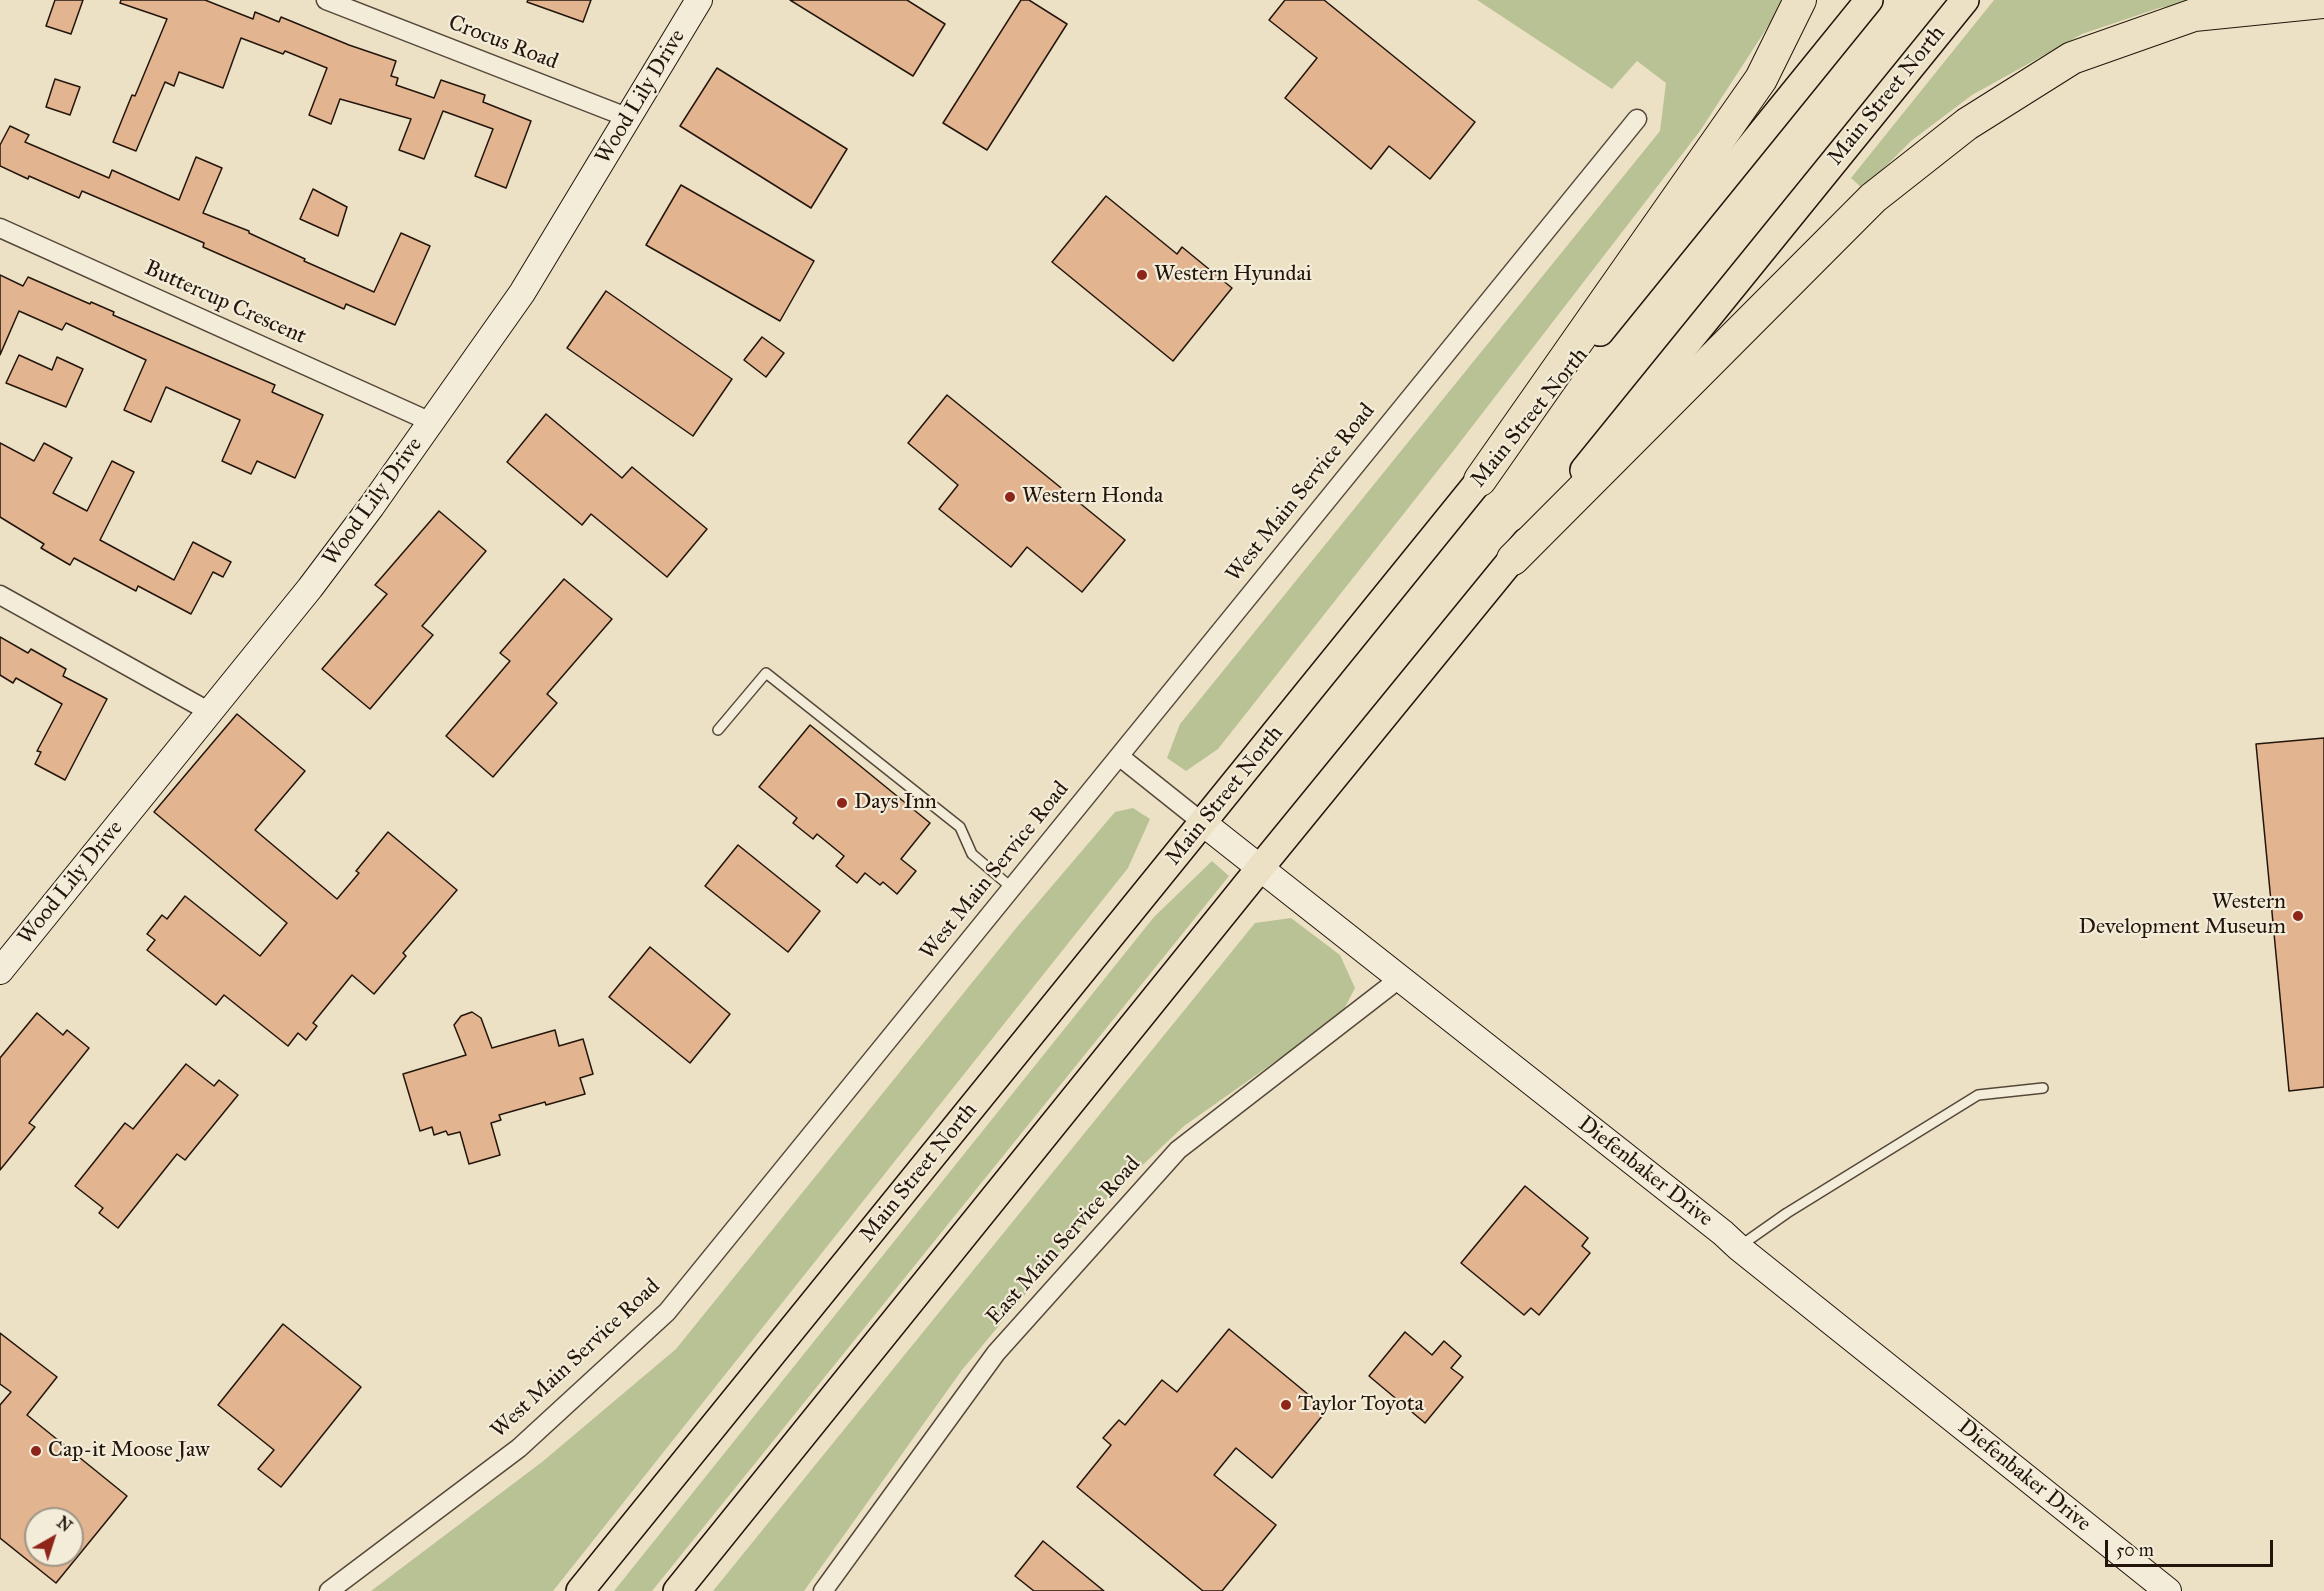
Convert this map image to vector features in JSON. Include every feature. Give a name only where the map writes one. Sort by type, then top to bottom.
[{"type":"highway","points":[[1480,480],[1761,79],[1800,0]]},
{"type":"highway","points":[[1513,559],[1873,198],[1966,124],[2072,58],[2194,15],[2324,2]]},
{"type":"main road","name":"Main Street North","points":[[580,1591],[1869,0]]},
{"type":"main road","name":"Main Street North","points":[[677,1591],[1965,0]]},
{"type":"street","name":"Crocus Road","points":[[326,0],[629,118]]},
{"type":"street","name":"Wood Lily Drive","points":[[0,970],[310,588],[371,507],[522,293],[699,0]]},
{"type":"street","name":"West Main Service Road","points":[[329,1591],[519,1448],[667,1312],[1637,119]]},
{"type":"street","name":"Buttercup Crescent","points":[[0,228],[431,422]]},
{"type":"street","points":[[0,595],[210,712]]},
{"type":"street","name":"Diefenbaker Drive","points":[[1119,756],[1723,1233],[2168,1591]]},
{"type":"street","name":"East Main Service Road","points":[[823,1591],[996,1353],[1178,1150],[1399,979]]},
{"type":"lane","points":[[718,730],[766,673],[960,827],[972,854],[1012,888]]},
{"type":"lane","points":[[1738,1247],[1787,1213],[1978,1095],[2043,1088]]},
{"type":"green space","points":[[1477,0],[1785,0],[1700,131],[1454,450],[1218,749],[1186,771],[1167,758],[1180,724],[1660,131],[1666,83],[1637,61],[1612,89]]},
{"type":"green space","points":[[1994,0],[2201,0],[2159,8],[2082,34],[1972,95],[1911,141],[1863,189],[1851,178]]},
{"type":"green space","points":[[1133,808],[1150,819],[1128,868],[553,1591],[371,1591],[542,1462],[676,1349],[1017,927],[1115,812]]},
{"type":"green space","points":[[1212,861],[1229,876],[652,1591],[614,1591],[1154,917]]},
{"type":"green space","points":[[1291,918],[1340,955],[1355,988],[1341,1015],[1184,1126],[1098,1207],[962,1370],[804,1591],[713,1591],[1255,923]]},
{"type":"building","points":[[55,0],[83,0],[71,34],[46,26]]},
{"type":"building","points":[[121,0],[205,0],[253,19],[255,12],[279,22],[281,17],[349,45],[396,61],[391,76],[398,78],[396,85],[434,98],[441,80],[485,95],[483,102],[531,121],[506,188],[475,176],[493,129],[443,111],[424,159],[399,150],[411,119],[340,99],[331,124],[309,115],[327,68],[285,51],[283,54],[241,38],[223,88],[179,72],[174,86],[165,82],[136,151],[113,142],[167,19],[120,3]]},
{"type":"building","points":[[528,0],[591,0],[583,22],[527,2]]},
{"type":"building","points":[[790,0],[907,0],[945,24],[913,76]]},
{"type":"building","points":[[1021,0],[1029,0],[1067,24],[987,150],[943,123]]},
{"type":"building","points":[[1285,0],[1324,0],[1475,122],[1430,179],[1389,146],[1371,169],[1285,98],[1317,58],[1269,20]]},
{"type":"building","points":[[717,68],[847,149],[811,208],[680,126]]},
{"type":"building","points":[[55,79],[80,87],[70,115],[46,107]]},
{"type":"building","points":[[10,126],[29,135],[25,142],[109,178],[112,170],[179,200],[196,157],[222,168],[203,213],[249,231],[305,259],[304,261],[374,292],[401,233],[430,246],[395,325],[346,304],[344,309],[203,247],[204,243],[82,191],[79,198],[0,166],[0,145]]},
{"type":"building","points":[[681,185],[814,261],[780,321],[646,245]]},
{"type":"building","points":[[313,189],[347,207],[338,236],[300,219]]},
{"type":"building","name":"Western Hyundai","points":[[1106,196],[1177,254],[1182,247],[1232,288],[1173,361],[1052,262]]},
{"type":"building","points":[[0,275],[23,286],[28,277],[90,304],[91,302],[114,312],[113,315],[275,385],[272,392],[323,415],[295,478],[257,461],[251,474],[222,461],[240,420],[166,387],[151,422],[124,410],[146,360],[66,323],[62,330],[19,311],[0,355]]},
{"type":"building","points":[[606,291],[732,379],[693,436],[567,348]]},
{"type":"building","points":[[762,337],[784,353],[766,377],[744,360]]},
{"type":"building","points":[[19,355],[52,370],[57,357],[83,369],[66,407],[6,383]]},
{"type":"building","name":"Western Honda","points":[[947,395],[1125,540],[1082,592],[1027,547],[1011,567],[939,509],[958,485],[908,443]]},
{"type":"building","points":[[546,414],[622,478],[632,467],[707,529],[667,577],[591,514],[582,525],[507,462]]},
{"type":"building","points":[[0,443],[34,461],[44,443],[72,458],[53,493],[87,511],[112,461],[134,472],[100,540],[174,580],[193,542],[231,562],[223,577],[213,572],[191,614],[138,586],[136,591],[74,558],[70,565],[41,548],[44,544],[0,517]]},
{"type":"building","points":[[439,511],[486,551],[422,626],[433,635],[370,709],[322,669],[387,594],[375,585]]},
{"type":"building","points":[[564,579],[612,619],[547,694],[557,703],[493,777],[446,736],[510,661],[500,653]]},
{"type":"building","points":[[0,637],[28,653],[31,649],[66,669],[63,676],[107,699],[65,780],[35,764],[41,752],[37,751],[62,704],[16,678],[13,683],[0,675]]},
{"type":"building","points":[[237,714],[305,771],[255,830],[337,899],[359,873],[356,871],[388,832],[457,890],[403,953],[406,956],[374,994],[352,975],[313,1023],[317,1026],[306,1040],[298,1033],[288,1046],[224,995],[216,1005],[147,950],[155,940],[147,934],[162,915],[167,919],[185,896],[260,956],[287,923],[154,812]]},
{"type":"building","name":"Days Inn","points":[[810,725],[930,823],[901,859],[916,871],[897,894],[883,882],[880,885],[865,873],[857,883],[836,866],[844,856],[817,834],[813,839],[793,823],[797,818],[759,787]]},
{"type":"building","name":"Western Development Museum","points":[[2324,738],[2324,1087],[2289,1091],[2256,744]]},
{"type":"building","points":[[738,845],[820,911],[788,952],[705,886]]},
{"type":"building","points":[[650,947],[730,1014],[690,1063],[609,997]]},
{"type":"building","points":[[472,1012],[481,1018],[492,1048],[555,1030],[559,1046],[583,1039],[593,1074],[580,1078],[585,1094],[499,1115],[501,1120],[491,1123],[500,1155],[469,1164],[460,1132],[448,1135],[446,1131],[434,1135],[432,1127],[420,1131],[403,1074],[466,1055],[454,1025],[461,1016]]},
{"type":"building","points":[[37,1013],[63,1035],[67,1030],[89,1048],[29,1123],[35,1127],[0,1170],[0,1058]]},
{"type":"building","points":[[186,1064],[214,1086],[219,1080],[238,1095],[185,1160],[177,1154],[118,1228],[99,1213],[103,1208],[75,1186],[125,1123],[133,1129]]},
{"type":"building","points":[[1525,1186],[1588,1238],[1582,1246],[1590,1253],[1539,1315],[1531,1308],[1524,1315],[1461,1263]]},
{"type":"building","points":[[283,1324],[361,1387],[281,1487],[258,1469],[274,1450],[218,1405]]},
{"type":"building","points":[[1229,1329],[1327,1410],[1272,1478],[1236,1448],[1214,1475],[1276,1525],[1222,1591],[1203,1591],[1077,1487],[1111,1445],[1103,1438],[1119,1420],[1125,1425],[1162,1380],[1177,1392]]},
{"type":"building","points":[[1405,1332],[1432,1355],[1444,1341],[1461,1356],[1451,1368],[1463,1377],[1425,1423],[1369,1376]]},
{"type":"building","name":"Cap-it Moose Jaw","points":[[0,1333],[57,1377],[27,1415],[127,1496],[84,1549],[84,1507],[24,1507],[24,1557],[0,1538],[0,1405],[11,1392],[0,1384]]},
{"type":"building","points":[[1043,1541],[1104,1591],[1034,1591],[1015,1576]]},
{"type":"building","name":"Cap-it Moose Jaw","points":[[36,1567],[69,1567],[56,1583]]},
{"type":"place","name":"Western Hyundai","points":[[1142,275]]},
{"type":"place","name":"Western Honda","points":[[1010,497]]},
{"type":"place","name":"Days Inn","points":[[842,803]]},
{"type":"place","name":"Western Development Museum","points":[[2298,916]]},
{"type":"place","name":"Taylor Toyota","points":[[1286,1405]]},
{"type":"place","name":"Cap-it Moose Jaw","points":[[36,1451]]}]
